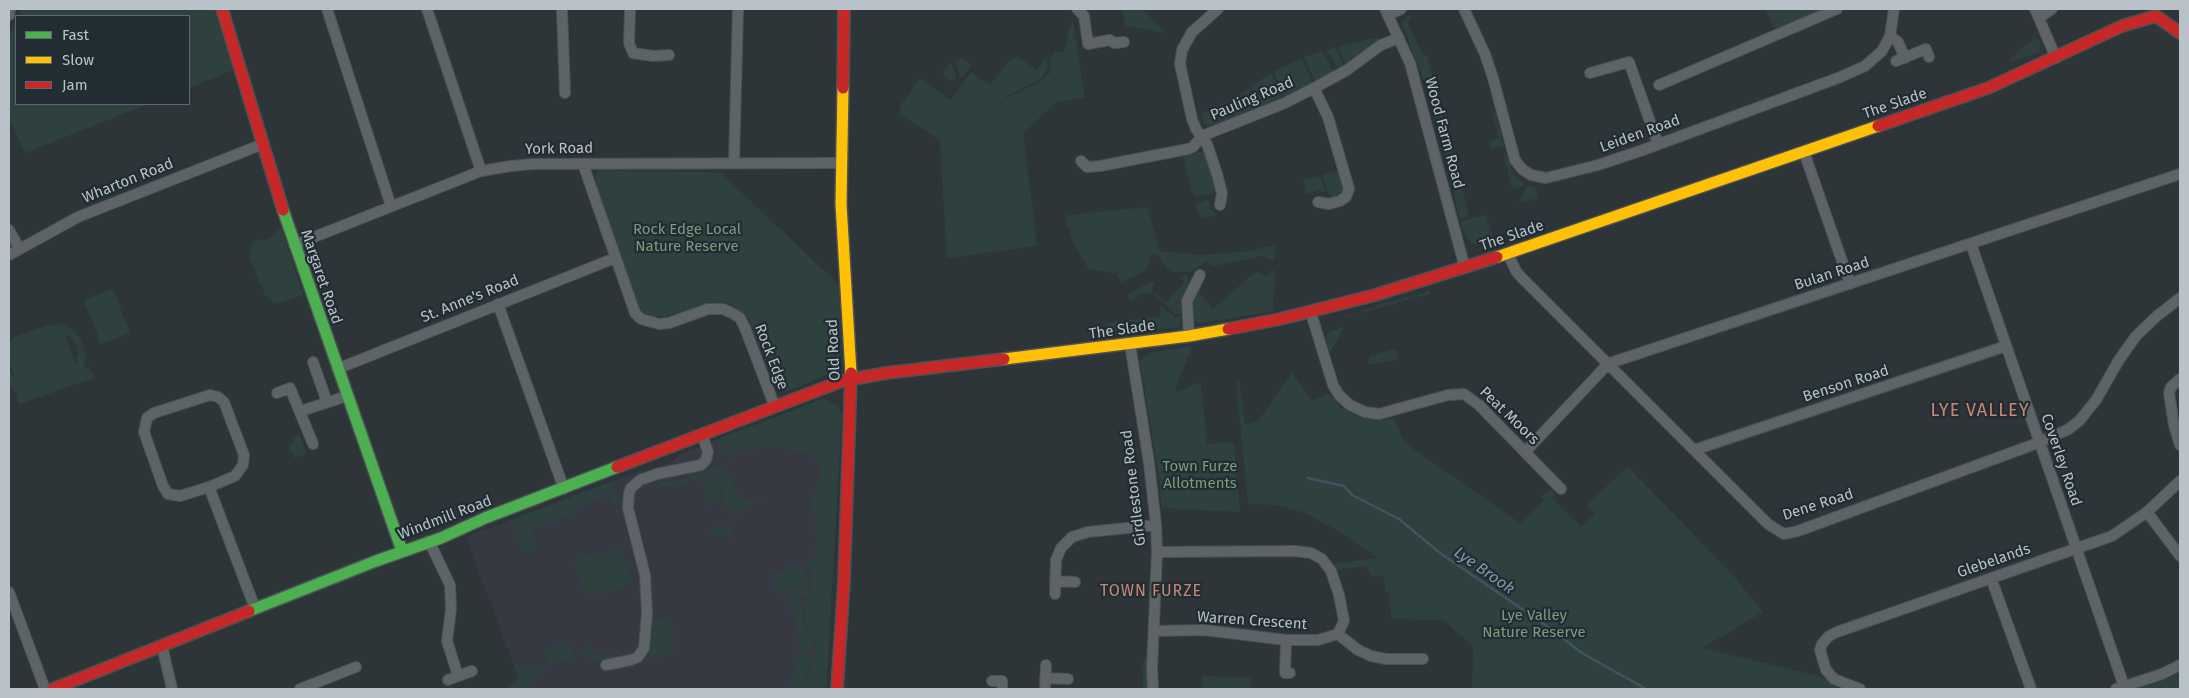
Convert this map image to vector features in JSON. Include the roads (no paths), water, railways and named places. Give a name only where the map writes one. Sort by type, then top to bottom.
[{"type":"main road","name":"Margaret Road","points":[[222,9],[294,245],[402,551]]},
{"type":"main road","name":"Old Road","points":[[837,689],[844,582],[851,379],[842,245],[840,163],[844,9]]},
{"type":"main road","points":[[2158,12],[2180,33]]},
{"type":"main road","name":"The Slade","points":[[851,379],[1189,336],[1311,312],[1412,285],[1508,254],[1988,88],[2122,26],[2158,12]]},
{"type":"main road","name":"Windmill Road","points":[[53,689],[255,608],[851,379]]},
{"type":"street","points":[[9,15],[10,9]]},
{"type":"street","points":[[326,9],[391,206]]},
{"type":"street","points":[[427,9],[481,171]]},
{"type":"street","points":[[562,9],[565,93]]},
{"type":"street","points":[[630,9],[629,43],[633,53],[652,56],[669,55]]},
{"type":"street","points":[[734,163],[738,9]]},
{"type":"street","points":[[1077,9],[1084,16],[1084,44],[1110,40],[1114,43],[1124,42]]},
{"type":"street","points":[[1218,9],[1192,32],[1186,41],[1181,56],[1181,73],[1192,119],[1211,152],[1222,193],[1220,204]]},
{"type":"street","points":[[1386,12],[1401,9]]},
{"type":"street","name":"Leiden Road","points":[[1464,9],[1491,73],[1515,160],[1526,172],[1540,178],[1552,177],[1598,165],[1865,66],[1882,51],[1890,36],[1894,9]]},
{"type":"street","points":[[1659,85],[1837,9]]},
{"type":"street","points":[[2052,9],[2037,14],[2056,58]]},
{"type":"street","name":"Wood Farm Road","points":[[1386,12],[1399,38],[1418,91],[1466,268]]},
{"type":"street","points":[[1890,36],[1898,42],[1901,59],[1926,49],[1929,57]]},
{"type":"street","name":"Pauling Road","points":[[1081,161],[1087,167],[1145,159],[1188,149],[1193,147],[1202,136],[1285,103],[1347,70],[1381,45],[1399,38]]},
{"type":"street","points":[[1590,73],[1629,62],[1658,144]]},
{"type":"street","points":[[1314,88],[1328,117],[1349,189],[1346,197],[1340,201],[1325,204],[1318,202]]},
{"type":"street","name":"Wharton Road","points":[[9,254],[78,217],[263,144]]},
{"type":"street","points":[[1804,152],[1850,284]]},
{"type":"street","name":"York Road","points":[[294,245],[481,171],[532,164],[840,163]]},
{"type":"street","name":"Rock Edge","points":[[583,164],[630,304],[635,313],[641,319],[658,324],[669,323],[714,309],[723,309],[740,318],[775,407]]},
{"type":"street","name":"Bulan Road","points":[[1525,452],[1608,364],[2180,174]]},
{"type":"street","points":[[9,230],[19,248]]},
{"type":"street","name":"Coverley Road","points":[[1970,244],[2076,548],[2120,688]]},
{"type":"street","name":"Dene Road","points":[[1508,254],[1521,278],[1768,524],[1784,534],[1798,531],[2039,442],[2069,429],[2080,420],[2096,400],[2119,360],[2136,336],[2156,316],[2180,298]]},
{"type":"street","name":"St. Anne's Road","points":[[337,369],[615,258]]},
{"type":"street","points":[[1189,336],[1187,301],[1200,275]]},
{"type":"street","points":[[498,304],[564,489]]},
{"type":"street","name":"Peat Moors","points":[[1311,312],[1333,384],[1339,395],[1350,405],[1365,412],[1380,414],[1448,395],[1464,394],[1476,401],[1561,489]]},
{"type":"street","name":"Girdlestone Road","points":[[1130,344],[1156,525],[1153,689]]},
{"type":"street","name":"Benson Road","points":[[1694,450],[2006,346]]},
{"type":"street","points":[[313,362],[328,402]]},
{"type":"street","points":[[2180,379],[2171,387],[2169,393],[2174,425],[2180,445]]},
{"type":"street","points":[[277,393],[290,388],[314,444]]},
{"type":"street","points":[[203,396],[218,396],[224,402],[244,455],[243,464],[235,476],[209,486],[180,496],[168,494],[163,486],[144,432],[147,418],[203,396]]},
{"type":"street","points":[[301,411],[347,396]]},
{"type":"street","points":[[606,665],[632,660],[638,657],[644,648],[647,613],[645,576],[628,508],[631,488],[640,480],[657,474],[701,465],[706,460],[708,452],[702,435]]},
{"type":"street","name":"Glebelands","points":[[1860,689],[1830,676],[1822,658],[1820,650],[1822,644],[1837,632],[2112,536],[2147,512],[2180,481]]},
{"type":"street","points":[[209,486],[255,608]]},
{"type":"street","points":[[2147,512],[2180,556]]},
{"type":"street","points":[[1055,594],[1057,556],[1061,548],[1072,537],[1088,532],[1156,525]]},
{"type":"street","points":[[429,541],[450,585],[451,609],[447,641],[453,678],[472,671]]},
{"type":"street","points":[[1157,552],[1302,551],[1317,555],[1331,571],[1339,595],[1344,621],[1338,634],[1358,650],[1371,656],[1386,659],[1423,659]]},
{"type":"street","points":[[1992,578],[2031,689]]},
{"type":"street","points":[[1055,581],[1076,582]]},
{"type":"street","points":[[9,594],[45,689]]},
{"type":"street","name":"Warren Crescent","points":[[1155,631],[1216,631],[1286,640],[1318,640],[1338,634]]},
{"type":"street","points":[[1286,640],[1285,673],[1290,673]]},
{"type":"street","points":[[162,646],[172,689]]},
{"type":"street","points":[[1045,689],[1046,665]]},
{"type":"street","points":[[2120,688],[2162,674],[2180,665]]},
{"type":"street","points":[[300,689],[356,667]]},
{"type":"street","points":[[1045,678],[1068,679]]},
{"type":"street","points":[[992,681],[1002,682],[1002,689]]},
{"type":"waterway","name":"Lye Brook","points":[[1308,478],[1344,486],[1352,495],[1399,519],[1440,553],[1544,624],[1582,653],[1646,689]]},
{"type":"district","name":"LYE VALLEY","points":[[1980,411]]},
{"type":"district","name":"TOWN FURZE","points":[[1151,592]]},
{"type":"park label","name":"Rock Edge Local Nature Reserve","points":[[687,238]]},
{"type":"park label","name":"Town Furze Allotments","points":[[1200,476]]},
{"type":"park label","name":"Lye Valley Nature Reserve","points":[[1534,624]]}]
